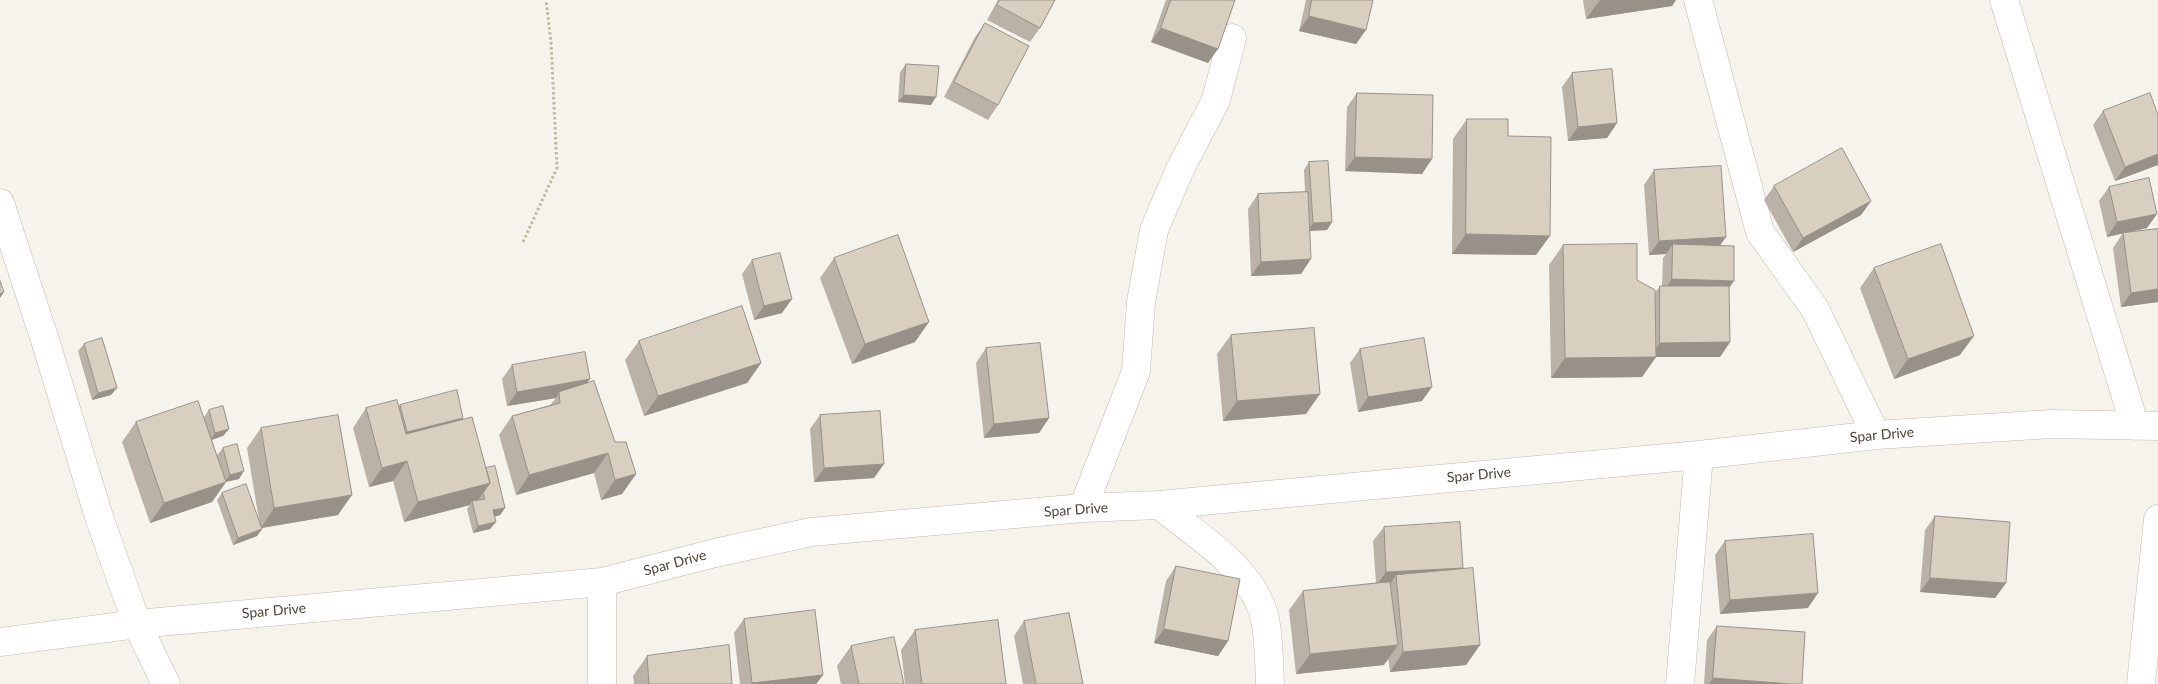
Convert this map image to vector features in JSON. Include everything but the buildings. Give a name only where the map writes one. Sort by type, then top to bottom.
[{"type":"street","points":[[1698,0],[1760,232],[1815,309],[1876,435]]},
{"type":"street","points":[[2004,0],[2147,426]]},
{"type":"street","points":[[1084,508],[1136,371],[1141,302],[1154,230],[1180,169],[1216,100],[1232,38]]},
{"type":"street","points":[[0,203],[45,340],[100,520],[137,624],[166,684]]},
{"type":"street","name":"Spar Drive","points":[[0,642],[137,624],[602,582],[715,553],[811,532],[1084,508],[1159,505],[1699,456],[1876,435],[2051,424],[2147,426]]},
{"type":"street","points":[[1680,684],[1699,456]]},
{"type":"street","points":[[1159,505],[1227,559],[1252,586],[1265,618],[1270,684]]},
{"type":"street","points":[[2141,684],[2158,519]]},
{"type":"street","points":[[602,582],[602,684]]},
{"type":"path","points":[[523,242],[556,168],[551,42],[546,0]]}]
